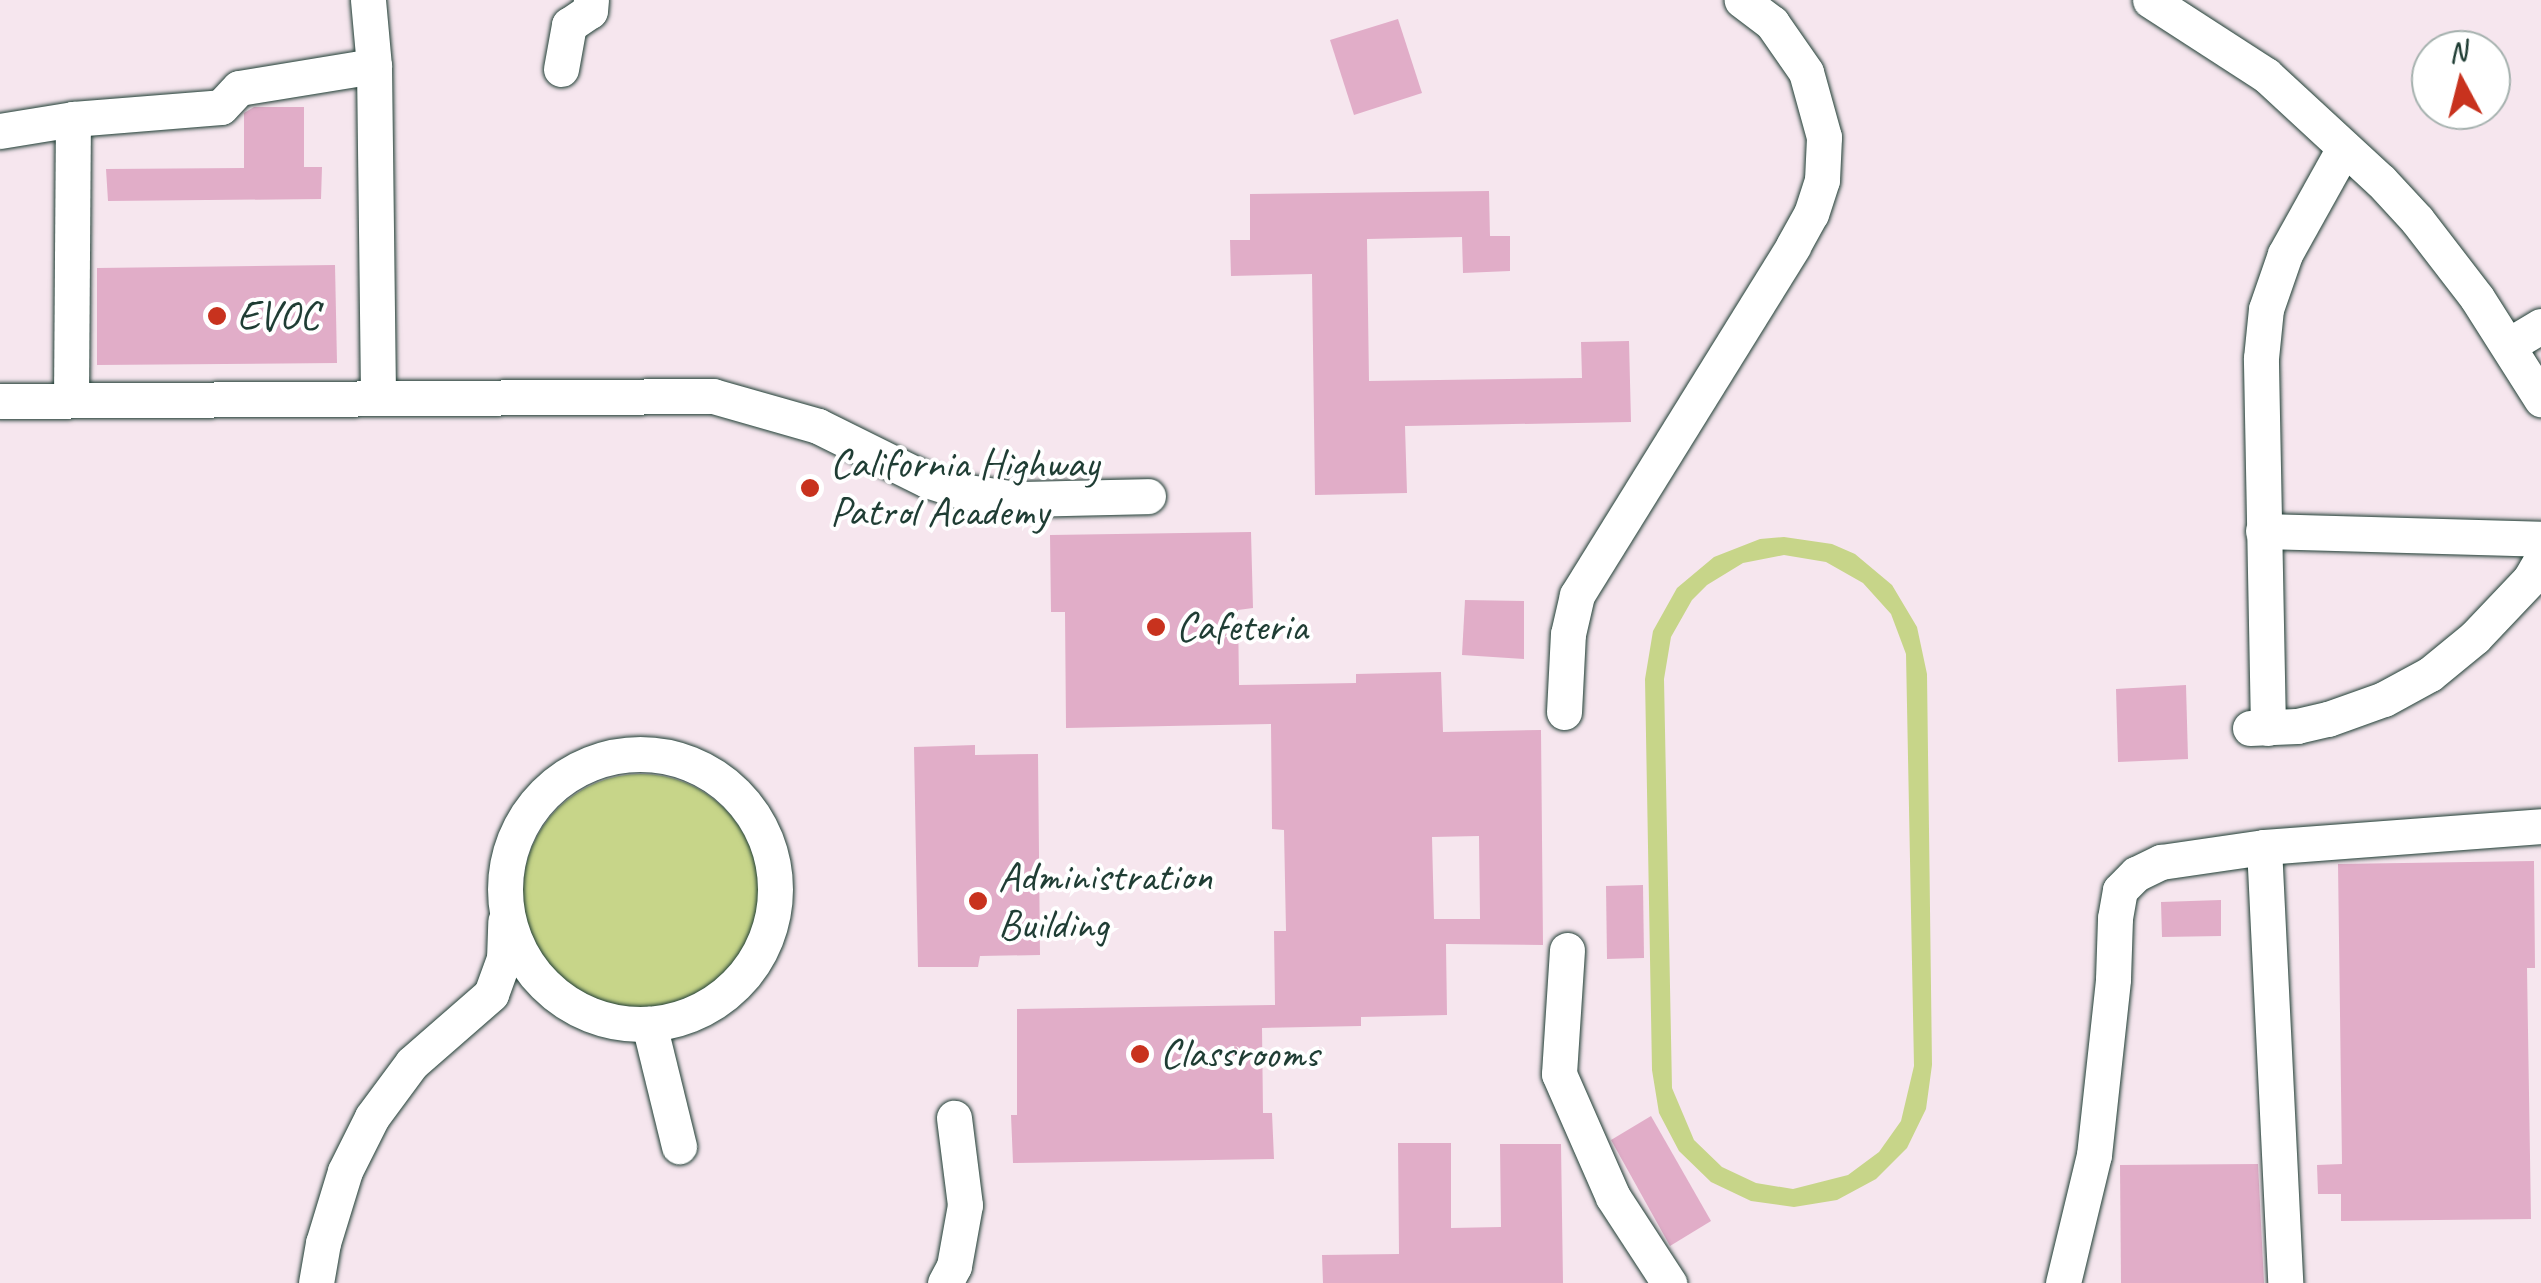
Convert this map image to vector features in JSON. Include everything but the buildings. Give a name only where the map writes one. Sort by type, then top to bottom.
[{"type":"street","points":[[368,0],[374,66],[378,397]]},
{"type":"street","points":[[561,69],[569,25],[590,10],[591,0]]},
{"type":"street","points":[[1564,712],[1568,634],[1577,596],[1793,246],[1811,214],[1822,180],[1824,137],[1806,72],[1772,23],[1742,0]]},
{"type":"street","points":[[2150,0],[2266,75],[2417,220],[2509,345],[2541,399]]},
{"type":"street","points":[[0,131],[73,119],[221,107],[239,88],[374,66]]},
{"type":"street","points":[[72,400],[73,119]]},
{"type":"street","points":[[2344,148],[2285,254],[2266,309],[2261,358],[2259,728],[2328,719],[2384,699],[2430,674],[2476,637],[2530,579],[2541,560]]},
{"type":"street","points":[[2509,345],[2541,326]]},
{"type":"street","points":[[0,402],[713,396],[818,426],[927,480],[961,492],[1018,499],[1148,496]]},
{"type":"street","points":[[2263,530],[2541,539]]},
{"type":"street","points":[[316,1283],[322,1243],[345,1172],[372,1117],[412,1063],[491,994],[504,959],[506,874],[518,832],[543,796],[579,769],[621,756],[668,758],[712,776],[748,808],[770,851],[775,899],[771,923],[751,967],[726,993],[695,1013],[648,1024],[610,1021],[534,992],[491,994]]},
{"type":"street","points":[[2063,1283],[2094,1155],[2120,890],[2136,874],[2161,862],[2264,847],[2541,826]]},
{"type":"street","points":[[2264,847],[2285,1283]]},
{"type":"street","points":[[505,897],[511,930],[525,961],[547,988],[574,1008]]},
{"type":"street","points":[[1567,950],[1559,1074],[1614,1197],[1670,1283]]},
{"type":"street","points":[[648,1024],[679,1146]]},
{"type":"street","points":[[945,1283],[962,1235],[965,1205],[954,1118]]},
{"type":"green space","points":[[1784,537],[1832,544],[1855,554],[1892,585],[1917,627],[1927,674],[1932,1065],[1926,1109],[1907,1148],[1876,1179],[1837,1200],[1794,1207],[1751,1201],[1711,1182],[1679,1151],[1659,1113],[1652,1070],[1645,679],[1653,631],[1677,588],[1714,557],[1760,539]],"holes":[[[1784,555],[1826,562],[1863,583],[1891,614],[1906,654],[1914,1066],[1901,1121],[1879,1152],[1848,1175],[1793,1189],[1756,1183],[1722,1167],[1694,1140],[1672,1088],[1664,679],[1671,637],[1692,600],[1707,585],[1743,563]]]},
{"type":"green space","points":[[641,774],[686,783],[725,808],[750,847],[759,892],[750,937],[725,976],[686,1001],[641,1010],[596,1001],[557,976],[532,937],[523,892],[532,847],[557,808],[596,783]]},
{"type":"place","name":"EVOC","points":[[217,316]]},
{"type":"place","name":"California Highway Patrol Academy","points":[[810,488]]},
{"type":"place","name":"Cafeteria","points":[[1156,627]]},
{"type":"place","name":"Administration Building","points":[[978,901]]},
{"type":"place","name":"Classrooms","points":[[1140,1054]]}]
